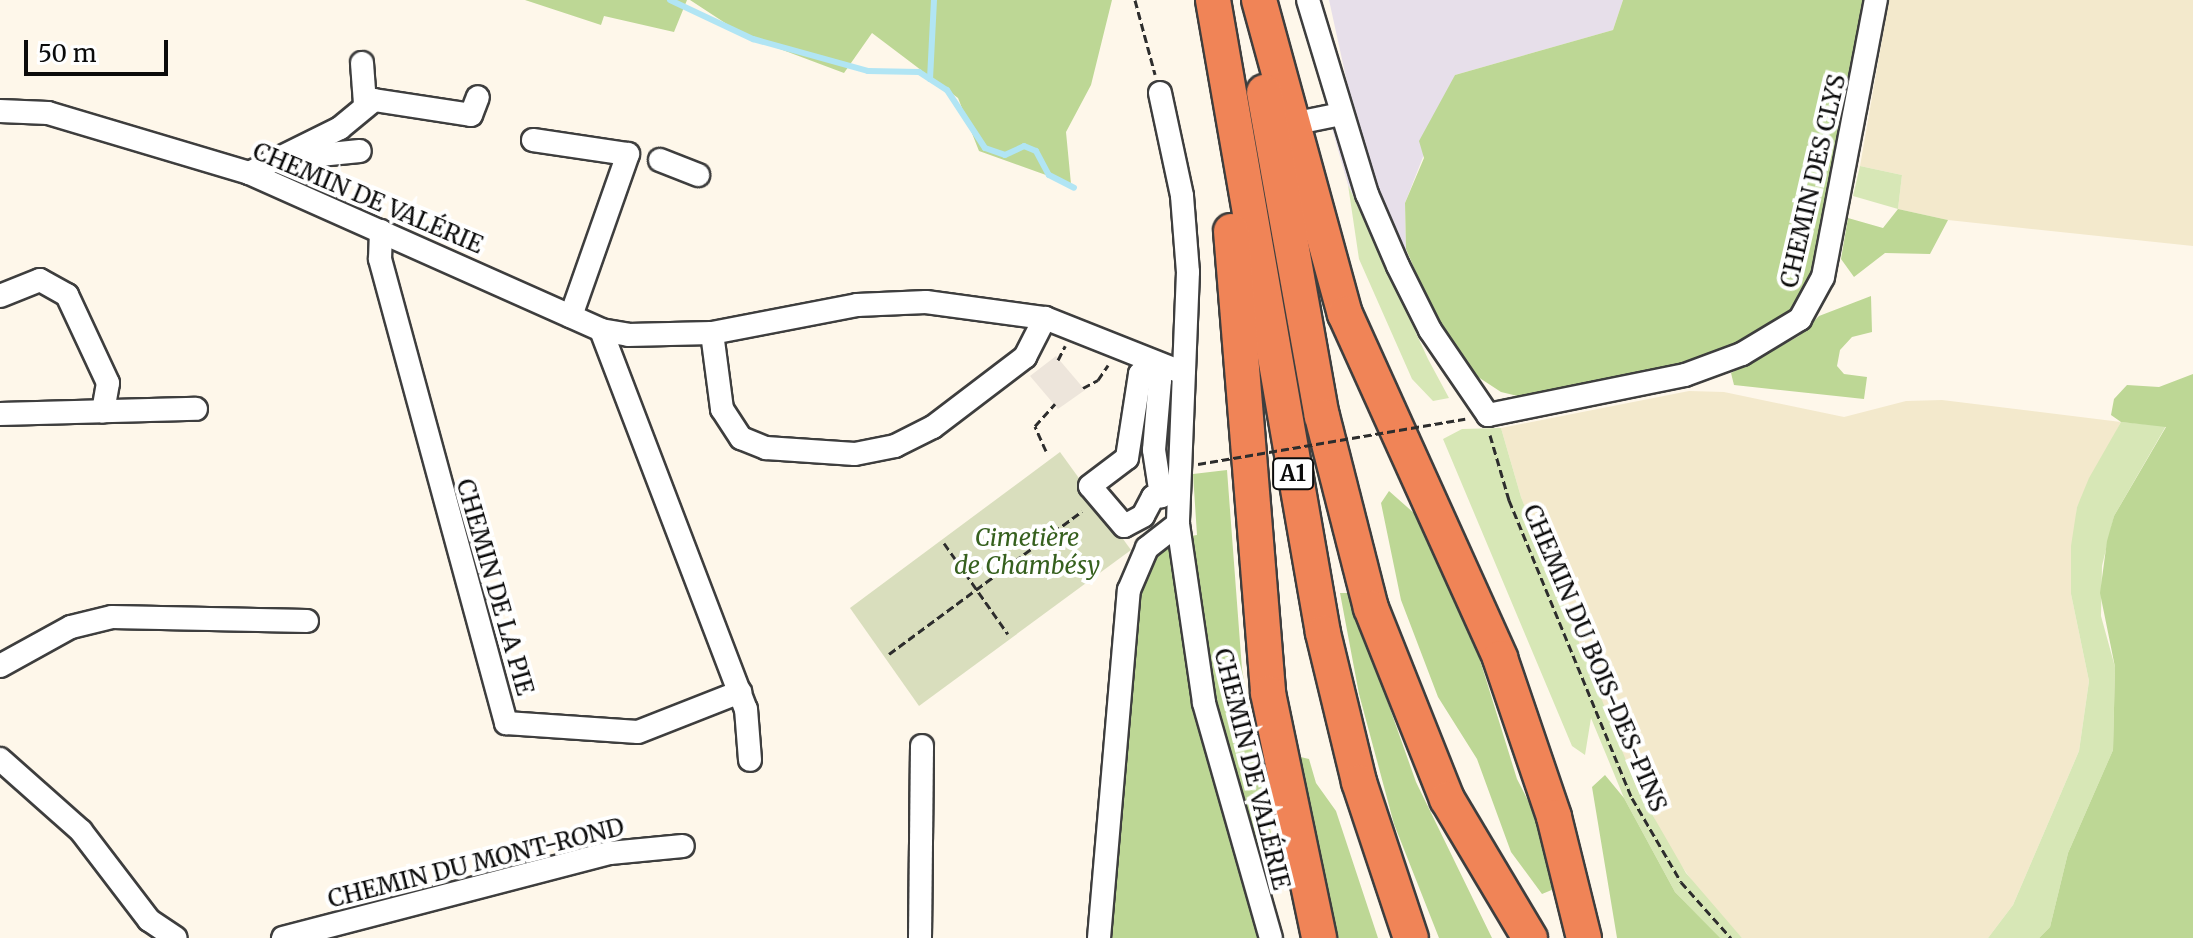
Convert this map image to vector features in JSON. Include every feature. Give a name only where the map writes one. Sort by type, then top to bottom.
[{"type":"highway","points":[[1212,0],[1262,643],[1283,782],[1319,938]]},
{"type":"highway","name":"A1","points":[[1212,0],[1323,633],[1359,782],[1411,938]]},
{"type":"highway","name":"A1","points":[[1248,0],[1322,416],[1367,595],[1405,705],[1447,799],[1530,938]]},
{"type":"highway","points":[[1259,0],[1345,314],[1500,658],[1576,896],[1584,938]]},
{"type":"street","points":[[1308,0],[1367,194],[1414,301],[1488,415]]},
{"type":"street","name":"CHEMIN DES CLYS","points":[[1488,415],[1685,375],[1742,354],[1800,319],[1823,277],[1876,0]]},
{"type":"street","points":[[362,63],[365,104]]},
{"type":"street","name":"CHEMIN DE VALÉRIE","points":[[1160,93],[1187,243],[1178,524],[1204,703],[1271,938]]},
{"type":"street","points":[[249,173],[340,128],[365,104],[380,99],[471,115],[478,97]]},
{"type":"street","points":[[1292,124],[1340,110]]},
{"type":"street","name":"CHEMIN DE VALÉRIE","points":[[0,111],[48,113],[249,173],[290,195],[381,231],[601,330],[628,335],[712,333],[898,302],[1045,318],[1183,373]]},
{"type":"street","points":[[533,140],[628,154],[571,316]]},
{"type":"street","points":[[282,156],[294,159],[360,151]]},
{"type":"street","points":[[660,160],[698,175]]},
{"type":"street","name":"CHEMIN DE LA PIE","points":[[381,231],[380,259],[506,723],[638,732],[740,692]]},
{"type":"street","points":[[0,296],[40,280],[67,295],[108,383],[103,412]]},
{"type":"street","points":[[712,333],[722,409],[741,438],[766,448],[855,454],[895,446],[933,427],[1025,357],[1045,318]]},
{"type":"street","points":[[601,330],[740,692],[750,760]]},
{"type":"street","points":[[1140,374],[1160,380],[1154,450],[1161,496],[1153,497],[1143,516],[1124,526],[1099,499],[1090,486],[1127,458],[1140,374]]},
{"type":"street","points":[[0,414],[196,409]]},
{"type":"street","points":[[1099,938],[1129,590],[1147,548],[1178,524]]},
{"type":"street","points":[[0,666],[71,627],[112,617],[307,621]]},
{"type":"street","points":[[920,938],[922,746]]},
{"type":"street","points":[[0,759],[81,831],[149,920],[176,938]]},
{"type":"street","name":"CHEMIN DU MONT-ROND","points":[[283,938],[610,853],[683,846]]},
{"type":"path","points":[[1135,0],[1160,93]]},
{"type":"path","points":[[1083,388],[1098,380],[1108,365]]},
{"type":"path","points":[[1046,451],[1035,426],[1055,404]]},
{"type":"path","name":"CHEMIN DU BOIS-DES-PINS","points":[[1488,415],[1495,459],[1509,500],[1616,765],[1681,882],[1731,938]]},
{"type":"path","points":[[1198,464],[1465,419]]},
{"type":"path","points":[[889,654],[1099,499]]},
{"type":"path","points":[[944,543],[1008,634]]},
{"type":"shaded area","points":[[1329,0],[1623,0],[1613,30],[1455,75],[1405,203],[1406,249],[1383,259],[1348,185],[1327,111],[1352,105]]},
{"type":"shaded area","points":[[1889,0],[2193,0],[2193,246],[1948,220],[1898,209],[1902,175],[1860,166]]},
{"type":"shaded area","points":[[1056,356],[1085,390],[1058,409],[1030,376]]},
{"type":"shaded area","points":[[1689,391],[1724,392],[1844,417],[1906,401],[1942,400],[2121,422],[2077,507],[2071,594],[2089,681],[2079,751],[2013,905],[1988,938],[1742,938],[1702,895],[1669,848],[1616,741],[1521,497],[1501,428]]},
{"type":"green space","points":[[525,0],[687,0],[674,32],[604,16],[601,25]]},
{"type":"green space","points":[[690,0],[1112,0],[1091,85],[1066,132],[1071,184],[979,151],[958,98],[872,33],[844,73],[745,36]]},
{"type":"green space","points":[[1623,0],[1864,0],[1843,138],[1809,288],[1797,309],[1759,335],[1708,358],[1526,398],[1501,392],[1472,373],[1433,312],[1406,249],[1405,203],[1424,158],[1419,141],[1455,75],[1613,30]]},
{"type":"green space","points":[[1860,166],[1902,175],[1898,209],[1853,196]]},
{"type":"green space","points":[[1348,185],[1449,398],[1433,401],[1412,379],[1359,259]]},
{"type":"green space","points":[[1898,209],[1948,220],[1930,254],[1885,253],[1854,277],[1841,259],[1848,218],[1883,228]]},
{"type":"green space","points":[[1871,296],[1872,332],[1852,337],[1840,350],[1837,366],[1844,374],[1867,377],[1864,399],[1734,385],[1731,373],[1799,336],[1819,316]]},
{"type":"green space","points":[[2193,374],[2193,938],[2039,938],[2050,927],[2068,853],[2113,750],[2115,667],[2100,593],[2107,541],[2114,516],[2166,427],[2121,422],[2111,415],[2114,399],[2127,385],[2159,387]]},
{"type":"green space","points":[[2121,422],[2166,426],[2114,516],[2102,566],[2101,616],[2115,667],[2113,750],[2068,853],[2050,927],[2039,938],[1988,938],[2013,905],[2079,751],[2089,681],[2071,594],[2071,546],[2077,507],[2089,478]]},
{"type":"green space","points":[[1501,428],[1521,497],[1637,788],[1686,873],[1742,938],[1719,938],[1675,892],[1624,798],[1591,718],[1585,755],[1572,746],[1443,439],[1462,429]]},
{"type":"green space","name":"Cimetière de Chambésy","points":[[1060,452],[1131,550],[919,706],[850,608]]},
{"type":"green space","points":[[1227,470],[1242,669],[1276,862],[1241,872],[1262,938],[1106,938],[1143,576],[1167,540],[1197,535],[1193,474]]},
{"type":"green space","points":[[1389,491],[1415,514],[1475,644],[1517,779],[1540,824],[1554,889],[1542,894],[1511,852],[1477,759],[1438,697],[1401,600],[1381,503]]},
{"type":"green space","points":[[1340,593],[1349,593],[1416,782],[1492,938],[1439,938],[1394,824],[1359,694]]},
{"type":"green space","points":[[1292,755],[1309,759],[1316,783],[1336,811],[1378,938],[1336,938]]},
{"type":"green space","points":[[1605,775],[1624,798],[1675,892],[1720,938],[1617,938],[1592,787]]},
{"type":"waterway","points":[[670,0],[753,39],[868,71],[919,72],[947,90],[985,148],[1005,155],[1024,146],[1036,151],[1049,175],[1074,188]]},
{"type":"waterway","points":[[930,79],[934,0]]}]
